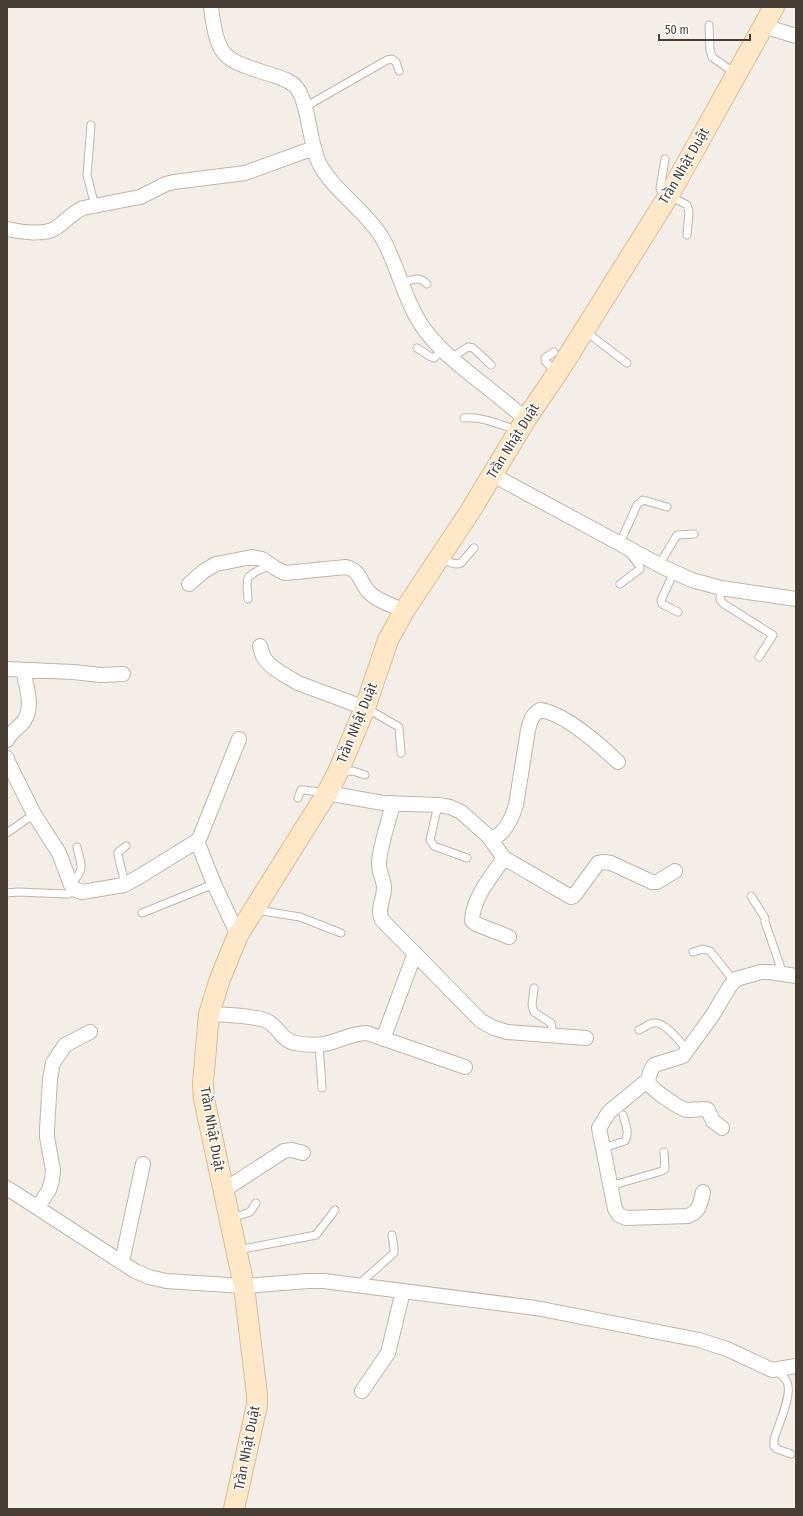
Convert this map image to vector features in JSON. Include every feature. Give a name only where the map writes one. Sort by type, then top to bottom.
[{"type":"main road","name":"Trần Nhật Duật","points":[[234,1509],[257,1405],[244,1286],[238,1250],[204,1099],[203,1083],[209,1014],[220,979],[238,935],[327,793],[338,772],[365,708],[388,640],[404,611],[493,475],[522,425],[557,373],[669,194],[774,7]]},
{"type":"street","points":[[211,7],[215,34],[219,46],[226,56],[236,64],[287,80],[296,87],[302,96],[314,148],[320,164],[329,179],[371,223],[381,236],[416,316],[427,334],[446,354],[522,425]]},
{"type":"street","points":[[763,26],[796,36]]},
{"type":"street","points":[[7,229],[14,231],[50,232],[75,212],[83,208],[140,197],[166,184],[174,182],[245,173],[314,148]]},
{"type":"street","points":[[493,475],[659,565],[692,580],[720,588],[796,599]]},
{"type":"street","points":[[189,584],[204,571],[216,564],[252,556],[262,559],[280,571],[285,572],[346,567],[357,571],[367,590],[371,594],[404,611]]},
{"type":"street","points":[[260,646],[264,657],[291,679],[365,708]]},
{"type":"street","points":[[7,669],[73,672],[101,675],[123,674]]},
{"type":"street","points":[[7,740],[10,733],[24,722],[28,714],[29,706],[23,670]]},
{"type":"street","points":[[488,836],[494,838],[501,834],[514,814],[528,730],[531,720],[540,710],[554,714],[584,732],[618,762]]},
{"type":"street","points":[[7,761],[34,814],[59,852],[74,887],[82,892],[125,884],[197,841],[203,830],[238,740]]},
{"type":"street","points":[[327,793],[383,803],[438,804],[450,807],[461,812],[488,836],[504,858],[571,897],[574,896],[598,863],[611,863],[652,882],[657,882],[675,872]]},
{"type":"street","points":[[393,803],[379,858],[384,890],[380,916],[382,920],[481,1021],[494,1028],[507,1032],[586,1038]]},
{"type":"street","points":[[197,841],[214,884],[238,935]]},
{"type":"street","points":[[504,858],[483,887],[472,914],[472,921],[509,937]]},
{"type":"street","points":[[384,1039],[415,953]]},
{"type":"street","points":[[704,1192],[696,1212],[688,1216],[626,1218],[620,1215],[615,1209],[599,1128],[609,1112],[648,1080],[654,1065],[683,1056],[688,1051],[736,979],[761,972],[792,977]]},
{"type":"street","points":[[209,1014],[260,1019],[273,1025],[285,1038],[291,1042],[319,1044],[331,1042],[356,1033],[368,1033],[465,1067]]},
{"type":"street","points":[[38,1207],[49,1190],[52,1180],[53,1170],[47,1129],[50,1079],[54,1063],[66,1045],[90,1032]]},
{"type":"street","points":[[648,1080],[649,1084],[677,1106],[686,1110],[708,1110],[713,1121],[722,1128]]},
{"type":"street","points":[[224,1190],[284,1151],[292,1150],[303,1153]]},
{"type":"street","points":[[122,1262],[143,1164]]},
{"type":"street","points":[[7,1188],[135,1271],[149,1277],[166,1281],[244,1286],[308,1281],[358,1285],[536,1308],[699,1340],[727,1349],[766,1369],[777,1370],[796,1366]]},
{"type":"street","points":[[362,1391],[388,1352],[403,1292]]},
{"type":"lane","points":[[709,25],[710,50],[712,57],[736,74]]},
{"type":"lane","points":[[304,107],[387,60],[392,59],[396,62],[399,71]]},
{"type":"lane","points":[[91,125],[87,175],[95,206]]},
{"type":"lane","points":[[665,159],[660,188],[661,191],[687,205],[689,212],[687,235]]},
{"type":"lane","points":[[402,283],[417,278],[423,280],[427,284]]},
{"type":"lane","points":[[584,329],[627,363]]},
{"type":"lane","points":[[417,348],[434,358],[468,347],[473,348],[491,365]]},
{"type":"lane","points":[[554,352],[544,360],[557,373]]},
{"type":"lane","points":[[464,418],[473,417],[522,425]]},
{"type":"lane","points":[[620,584],[640,569],[623,545],[637,505],[643,500],[667,508]]},
{"type":"lane","points":[[659,565],[677,535],[694,534]]},
{"type":"lane","points":[[439,557],[454,564],[458,564],[461,563],[474,548]]},
{"type":"lane","points":[[248,599],[246,582],[248,576],[270,565]]},
{"type":"lane","points":[[674,572],[661,600],[662,604],[678,612]]},
{"type":"lane","points":[[720,588],[720,600],[724,604],[773,635],[759,657]]},
{"type":"lane","points":[[365,708],[399,727],[401,752]]},
{"type":"lane","points":[[338,772],[353,771],[365,775]]},
{"type":"lane","points":[[298,798],[301,790],[327,793]]},
{"type":"lane","points":[[438,804],[430,840],[434,846],[467,858]]},
{"type":"lane","points":[[7,833],[34,814]]},
{"type":"lane","points":[[125,884],[118,852],[126,846]]},
{"type":"lane","points":[[7,894],[18,892],[68,894],[74,887],[82,868],[77,847]]},
{"type":"lane","points":[[142,913],[214,884]]},
{"type":"lane","points":[[751,896],[765,918],[765,922],[792,977]]},
{"type":"lane","points":[[254,910],[300,917],[341,933]]},
{"type":"lane","points":[[693,952],[703,949],[710,951],[734,981]]},
{"type":"lane","points":[[534,988],[532,1005],[534,1012],[551,1023],[553,1036]]},
{"type":"lane","points":[[639,1030],[653,1023],[659,1023],[665,1026],[688,1051]]},
{"type":"lane","points":[[319,1044],[322,1088]]},
{"type":"lane","points":[[603,1148],[625,1141],[627,1132],[623,1115]]},
{"type":"lane","points":[[610,1186],[662,1171],[665,1169],[664,1152]]},
{"type":"lane","points":[[230,1219],[250,1212],[256,1203]]},
{"type":"lane","points":[[238,1250],[316,1235],[335,1210]]},
{"type":"lane","points":[[358,1285],[394,1253],[392,1235]]},
{"type":"lane","points":[[777,1370],[787,1380],[789,1388],[774,1439],[774,1446],[777,1449],[791,1454]]}]
